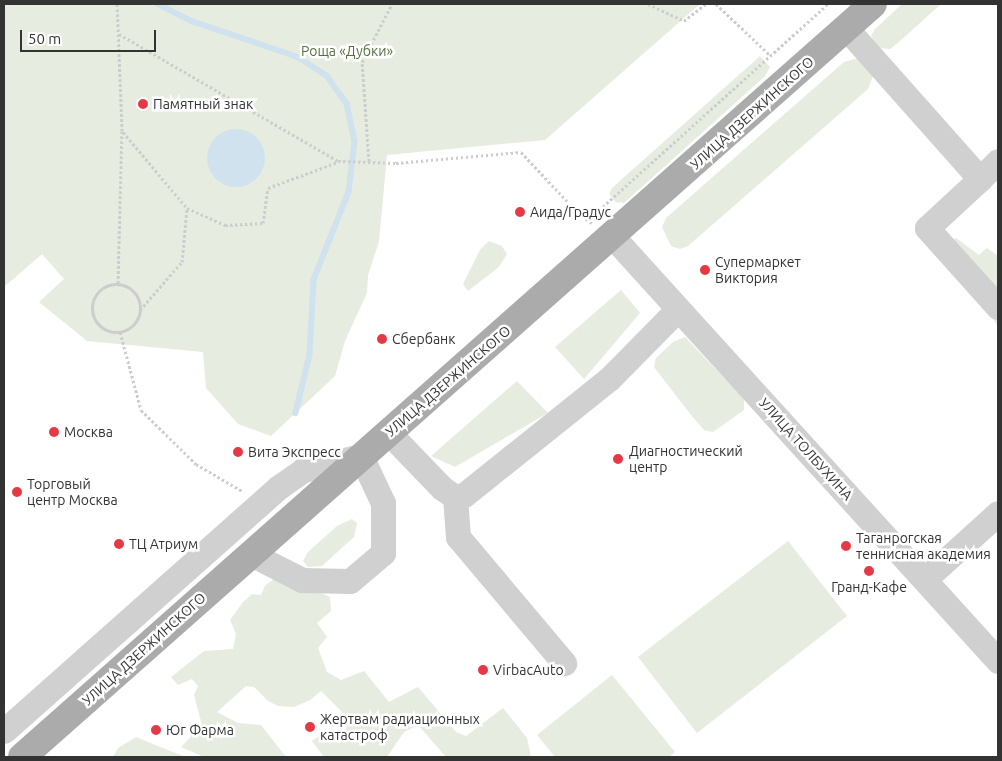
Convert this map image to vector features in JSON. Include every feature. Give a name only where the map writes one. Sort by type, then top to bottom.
[{"type":"main road","name":"УЛИЦА ДЗЕРЖИНСКОГО","points":[[24,756],[361,456],[613,237],[873,4]]},
{"type":"street","points":[[846,28],[980,179]]},
{"type":"street","points":[[998,161],[927,228],[998,307]]},
{"type":"street","name":"УЛИЦА ТОЛБУХИНА","points":[[613,237],[998,661]]},
{"type":"street","points":[[454,497],[474,490],[552,427],[621,367],[678,309]]},
{"type":"street","points":[[389,432],[454,497],[458,537],[564,663]]},
{"type":"street","points":[[24,756],[4,730],[261,503],[303,470],[361,456],[383,503],[383,552],[350,582],[302,580],[252,554]]},
{"type":"street","points":[[925,579],[998,513]]},
{"type":"path","points":[[117,4],[122,131],[118,284]]},
{"type":"path","points":[[369,161],[362,62],[392,4]]},
{"type":"path","points":[[648,4],[684,21],[706,4]]},
{"type":"path","points":[[716,4],[770,56]]},
{"type":"path","points":[[588,220],[828,4]]},
{"type":"path","points":[[119,34],[338,161]]},
{"type":"path","points":[[122,131],[187,208],[225,225],[263,222],[268,188],[338,161],[396,163],[521,152],[588,220],[613,237]]},
{"type":"path","points":[[140,310],[132,290],[118,284],[102,288],[93,301],[92,309],[93,317],[104,329],[120,332],[134,324],[140,310],[182,262],[187,208]]},
{"type":"path","points":[[120,332],[141,410],[196,464],[261,503]]},
{"type":"green space","name":"Роща «Дубки»","points":[[4,4],[700,4],[545,140],[387,155],[379,242],[368,275],[367,293],[345,341],[335,376],[271,436],[238,424],[206,388],[203,352],[87,341],[39,302],[64,279],[42,254],[4,287]]},
{"type":"green space","points":[[902,4],[941,4],[890,49],[878,48],[871,36],[875,29]]},
{"type":"green space","points":[[760,56],[770,67],[765,76],[624,203],[616,202],[609,194],[612,188]]},
{"type":"green space","points":[[858,58],[873,76],[868,89],[688,246],[680,249],[671,246],[662,227],[666,218],[844,62]]},
{"type":"green space","points":[[956,238],[979,255],[987,248],[998,256],[998,326],[940,251]]},
{"type":"green space","points":[[489,241],[502,246],[507,254],[499,267],[468,291],[463,284],[480,250]]},
{"type":"green space","points":[[621,290],[640,313],[584,379],[555,347]]},
{"type":"green space","points":[[685,337],[744,399],[744,410],[713,432],[704,430],[654,367],[656,358],[673,342]]},
{"type":"green space","points":[[517,381],[548,413],[455,467],[431,456]]},
{"type":"green space","points":[[352,519],[357,523],[354,537],[322,566],[308,567],[303,561],[308,552],[337,526]]},
{"type":"green space","points":[[788,541],[847,616],[697,733],[638,657]]},
{"type":"green space","points":[[278,575],[330,597],[331,611],[317,623],[327,637],[318,648],[327,672],[341,680],[364,671],[389,702],[418,687],[456,732],[466,736],[503,708],[527,738],[531,757],[446,757],[418,725],[404,732],[387,757],[324,757],[312,741],[319,736],[343,735],[350,720],[321,691],[310,700],[294,707],[278,706],[268,701],[254,687],[246,686],[217,712],[238,723],[261,725],[286,757],[204,757],[181,747],[202,725],[194,695],[198,686],[192,679],[178,685],[171,677],[204,651],[233,649],[236,634],[230,620],[243,602],[252,594],[261,595],[265,586]]},
{"type":"green space","points":[[612,675],[675,752],[669,757],[555,757],[537,735]]},
{"type":"green space","points":[[136,737],[186,757],[113,757],[118,748]]},
{"type":"water","points":[[236,129],[252,134],[260,142],[265,158],[260,174],[252,182],[236,187],[220,182],[212,174],[207,158],[212,142],[220,134]]},
{"type":"waterway","points":[[158,4],[192,21],[298,57],[327,76],[347,104],[355,141],[349,192],[314,280],[310,355],[296,413]]},
{"type":"place","name":"Памятный знак","points":[[143,104]]},
{"type":"place","name":"Аида/Градус","points":[[520,212]]},
{"type":"place","name":"Супермаркет Виктория","points":[[705,270]]},
{"type":"place","name":"Сбербанк","points":[[382,339]]},
{"type":"place","name":"Москва","points":[[54,432]]},
{"type":"place","name":"Вита Экспресс","points":[[238,452]]},
{"type":"place","name":"Диагностический центр","points":[[618,459]]},
{"type":"place","name":"Торговый центр Москва","points":[[17,492]]},
{"type":"place","name":"ТЦ Атриум","points":[[119,544]]},
{"type":"place","name":"Таганрогская теннисная академия","points":[[846,546]]},
{"type":"place","name":"Гранд-Кафе","points":[[869,571]]},
{"type":"place","name":"VirbacAuto","points":[[483,670]]},
{"type":"place","name":"Жертвам радиационных катастроф","points":[[310,727]]},
{"type":"place","name":"Юг Фарма","points":[[156,730]]}]
